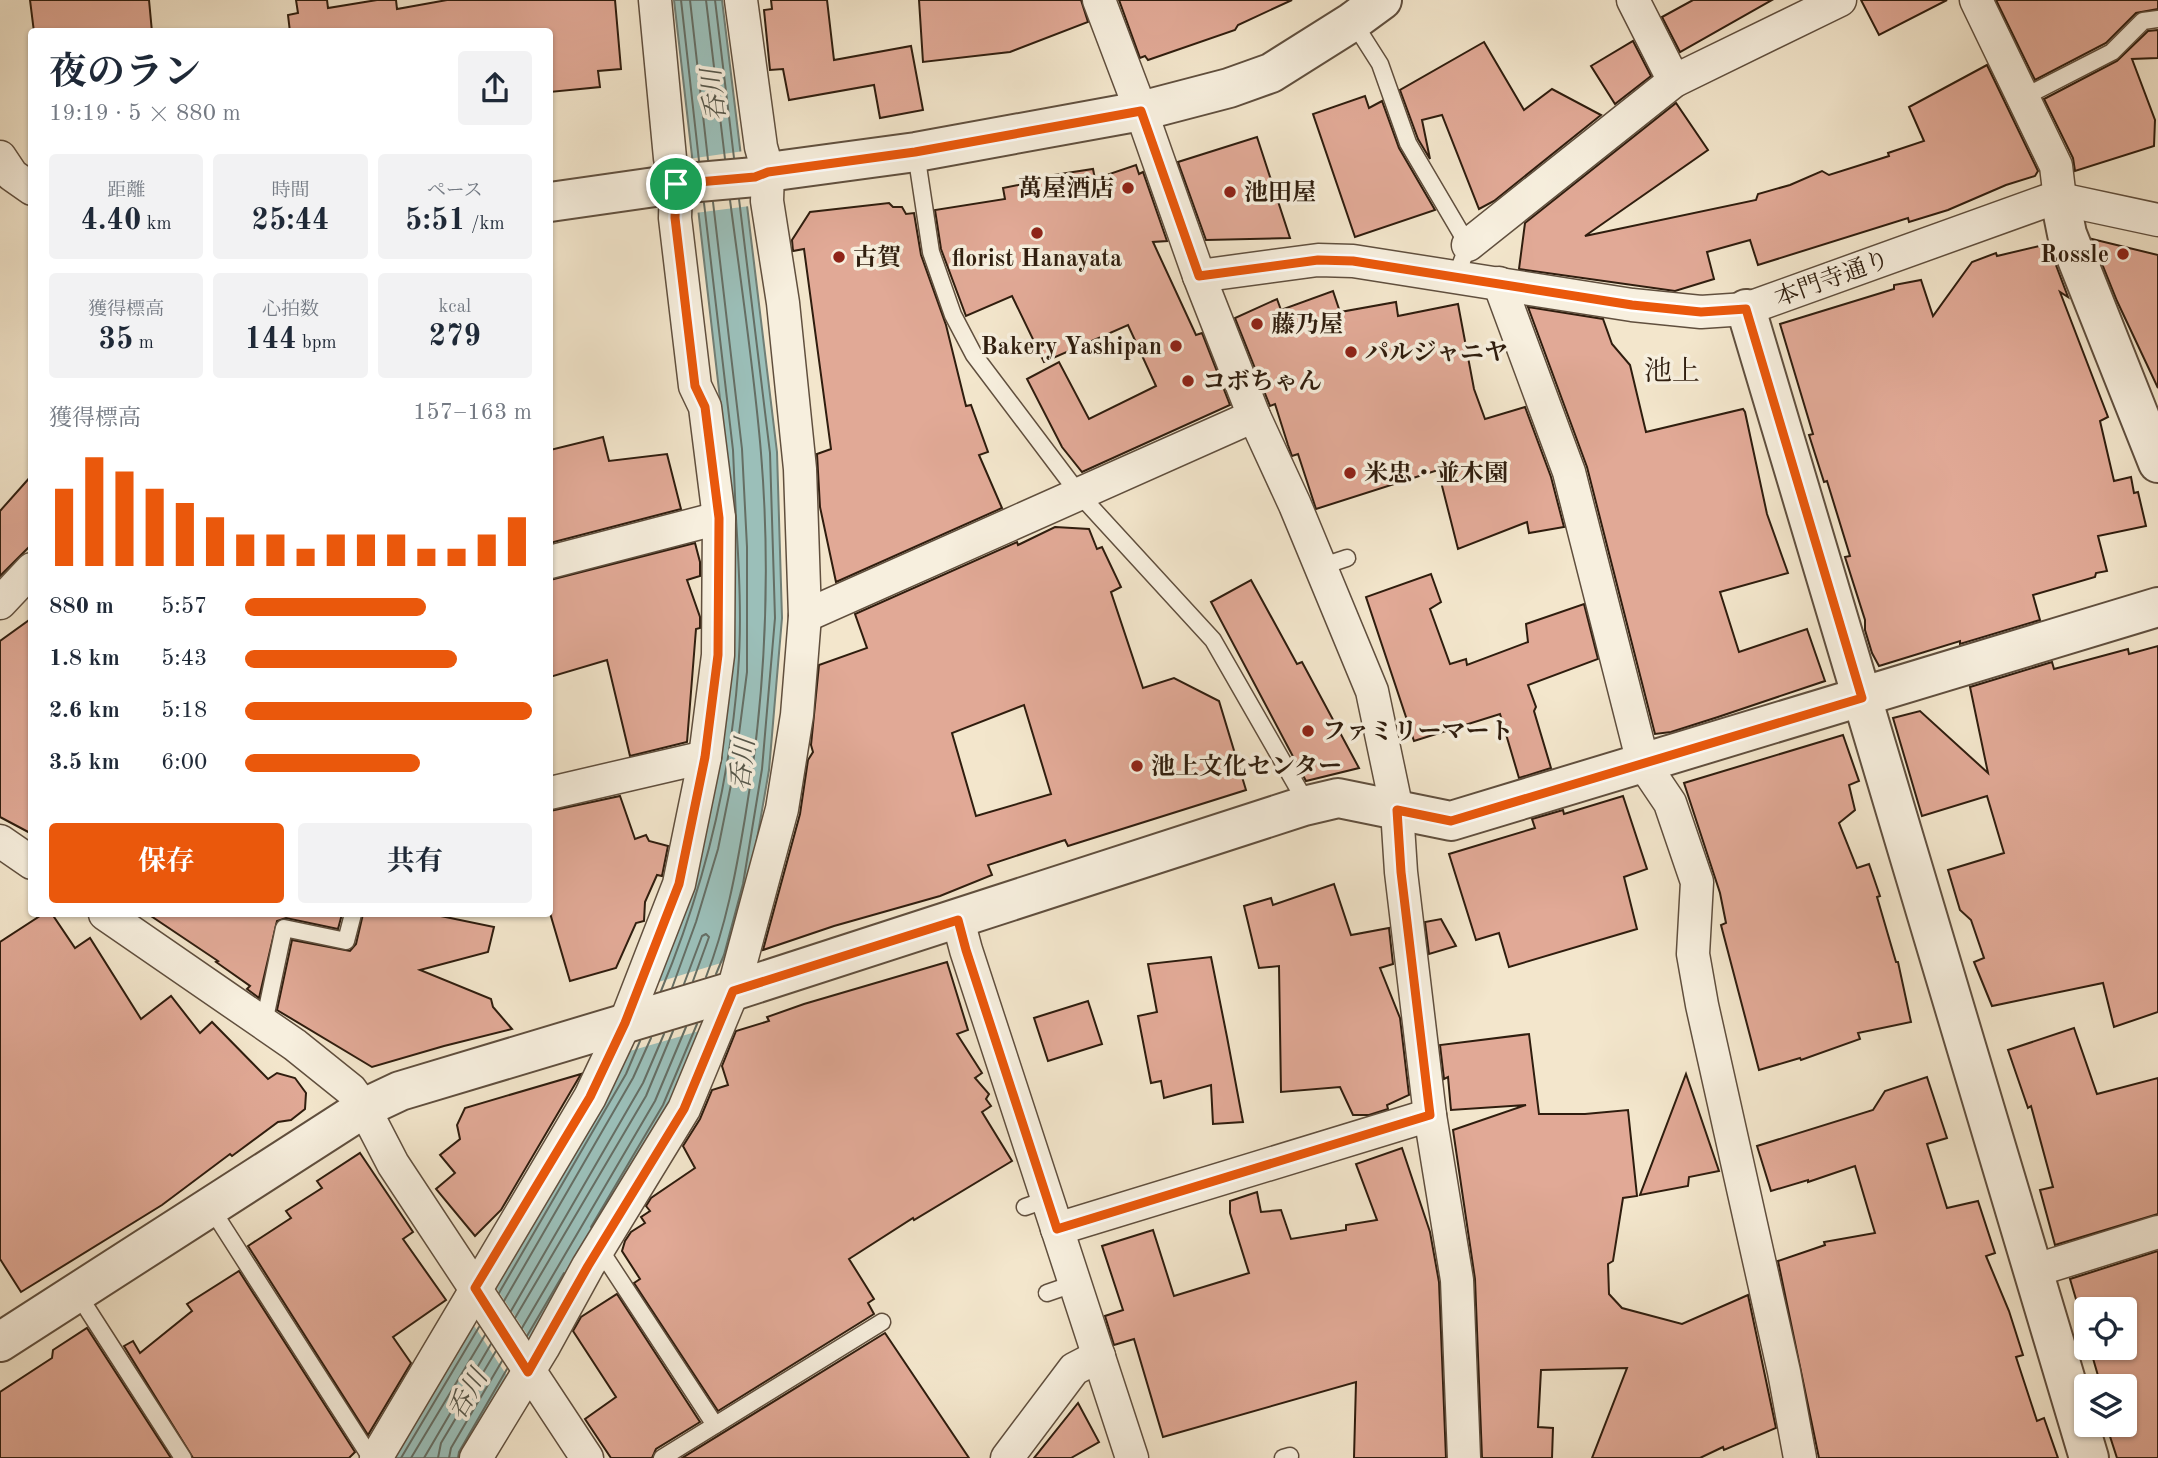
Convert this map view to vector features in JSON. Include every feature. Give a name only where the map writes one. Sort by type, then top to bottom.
[{"type":"street","points":[[374,1458],[478,1293],[630,1022],[679,884],[705,757],[718,655],[719,518],[705,407],[695,386],[675,218],[682,183],[670,158],[655,0]]},
{"type":"street","points":[[476,1458],[526,1367],[684,1109],[727,993],[782,809],[797,715],[805,616],[800,469],[783,303],[761,174],[761,148],[741,0]]},
{"type":"street","points":[[1099,0],[1199,276],[1254,416],[1334,562],[1372,691],[1397,810],[1401,872],[1430,1115],[1457,1280],[1464,1458]]},
{"type":"street","points":[[1633,0],[1674,81]]},
{"type":"street","points":[[1468,245],[1674,81],[1840,0]]},
{"type":"street","points":[[1976,0],[2056,166],[2067,234],[2158,463]]},
{"type":"street","points":[[553,202],[915,152],[1141,111],[1229,88],[1271,73],[1361,7]]},
{"type":"street","points":[[0,157],[12,175],[28,186]]},
{"type":"street","name":"本門寺通り","points":[[1199,276],[1318,260],[1353,261],[1632,305],[1701,312],[1746,309],[2033,205],[2060,199],[2158,220]]},
{"type":"street","points":[[1499,282],[1569,472],[1643,763],[1670,803],[1697,882],[1693,954],[1699,992],[1784,1372],[1800,1458]]},
{"type":"street","points":[[1746,309],[2089,1458]]},
{"type":"street","points":[[805,616],[1254,416]]},
{"type":"street","points":[[553,561],[719,518]]},
{"type":"street","points":[[0,603],[28,573]]},
{"type":"street","points":[[0,1342],[364,1108],[400,1091],[727,993],[1304,806],[1338,798],[1451,821],[2158,607]]},
{"type":"street","points":[[553,791],[705,757]]},
{"type":"street","points":[[0,841],[28,860]]},
{"type":"street","points":[[109,917],[264,1023],[351,1090],[364,1108],[393,1164],[587,1458]]},
{"type":"street","points":[[958,920],[1036,1203],[1057,1229],[1061,1288],[1099,1356],[1132,1458]]},
{"type":"street","points":[[1057,1229],[1430,1115]]},
{"type":"street","points":[[2033,1271],[2158,1232]]},
{"type":"street","points":[[1007,1458],[1074,1369],[1099,1356]]},
{"type":"lane","points":[[1361,7],[1408,143],[1468,245],[1456,276]]},
{"type":"lane","points":[[2024,97],[2112,52],[2143,21],[2158,19]]},
{"type":"lane","points":[[915,152],[931,252],[953,315],[974,355],[1079,494],[1213,640],[1299,790],[1304,806]]},
{"type":"lane","points":[[264,1023],[284,928],[346,941],[352,917]]},
{"type":"lane","points":[[211,1208],[374,1458]]},
{"type":"lane","points":[[599,1248],[715,1425]]},
{"type":"lane","points":[[77,1293],[183,1458]]},
{"type":"lane","points":[[662,1458],[881,1322]]},
{"type":"water","name":"呑川","points":[[674,0],[722,0],[777,452],[782,618],[769,770],[749,885],[731,957],[670,1108],[463,1458],[393,1458],[681,917],[703,845],[719,762],[726,451]]},
{"type":"pier","points":[[744,151],[750,206],[695,213],[688,159]]},
{"type":"pier","points":[[734,959],[706,1029],[623,1053],[652,984]]},
{"type":"pier","points":[[493,1283],[534,1345],[511,1382],[471,1321]]},
{"type":"building","points":[[30,0],[149,0],[152,28],[34,28]]},
{"type":"building","points":[[296,0],[327,0],[328,8],[377,0],[396,0],[397,9],[447,0],[615,0],[621,69],[598,71],[600,87],[553,92],[553,28],[290,28],[288,15],[298,13]]},
{"type":"building","points":[[771,0],[827,0],[834,60],[911,46],[923,110],[880,118],[874,85],[789,100],[783,69],[770,70],[764,10],[772,9]]},
{"type":"building","points":[[919,0],[1081,0],[1088,22],[1010,52],[923,62]]},
{"type":"building","points":[[1119,0],[1292,0],[1238,25],[1235,30],[1148,60],[1145,56],[1140,58]]},
{"type":"building","points":[[1693,0],[1772,0],[1680,52],[1662,17]]},
{"type":"building","points":[[1861,0],[1947,0],[1879,35]]},
{"type":"building","points":[[1996,0],[2158,0],[2158,9],[2136,13],[2106,43],[2035,80]]},
{"type":"building","points":[[2158,30],[2158,58],[2132,59],[2155,120],[2154,146],[2075,171],[2073,158],[2044,99],[2117,61],[2148,31]]},
{"type":"building","points":[[1633,41],[1651,76],[1615,104],[1591,66]]},
{"type":"building","points":[[1484,42],[1524,110],[1552,89],[1601,115],[1494,201],[1479,209],[1442,115],[1422,120],[1430,159],[1418,139],[1400,90]]},
{"type":"building","points":[[1987,65],[2038,171],[2035,176],[2006,185],[1948,210],[1909,222],[1908,218],[1758,265],[1750,240],[1707,252],[1714,279],[1675,291],[1519,269],[1525,223],[1676,103],[1708,150],[1585,236],[1756,200],[1758,194],[1790,185],[1822,171],[1829,175],[1889,156],[1888,153],[1924,141],[1909,107]]},
{"type":"building","points":[[1365,96],[1369,108],[1382,101],[1399,148],[1435,210],[1355,237],[1313,114]]},
{"type":"building","points":[[1257,137],[1290,238],[1206,240],[1178,162]]},
{"type":"building","points":[[1136,165],[1139,174],[1143,172],[1167,241],[1153,242],[1196,335],[1202,333],[1230,405],[1082,472],[1062,447],[1027,379],[1059,362],[1089,419],[1156,386],[1128,325],[1044,362],[1012,296],[966,316],[941,249],[935,210],[1005,199],[1003,188],[1053,178],[1053,175],[1093,169],[1095,179]]},
{"type":"building","points":[[889,203],[893,207],[902,207],[906,214],[914,213],[921,255],[946,325],[966,406],[971,405],[988,452],[979,455],[1002,508],[836,582],[820,507],[817,454],[831,449],[804,249],[793,251],[792,240],[810,212]]},
{"type":"building","points":[[2092,239],[2158,255],[2158,388],[2117,301]]},
{"type":"building","points":[[2048,244],[2068,297],[2060,292],[2108,417],[2100,421],[2114,481],[2131,477],[2134,493],[2138,492],[2146,526],[2098,536],[2107,571],[2033,595],[2040,620],[1879,666],[1865,630],[1865,620],[1845,557],[1850,556],[1827,481],[1824,482],[1809,435],[1813,434],[1780,324],[1894,289],[1894,285],[1921,280],[1933,316],[1972,262],[1996,253],[1997,256]]},
{"type":"building","points":[[1333,291],[1340,312],[1396,302],[1398,316],[1458,304],[1474,389],[1485,419],[1525,407],[1551,477],[1564,527],[1529,533],[1527,522],[1458,549],[1438,470],[1316,509],[1298,454],[1292,456],[1275,404],[1270,406],[1235,318],[1277,299],[1281,310]]},
{"type":"building","points":[[1528,307],[1603,319],[1612,344],[1630,365],[1646,432],[1743,409],[1767,514],[1788,573],[1720,592],[1739,652],[1807,629],[1825,681],[1671,732],[1655,734],[1587,467]]},
{"type":"building","points":[[603,437],[609,461],[667,454],[681,509],[553,542],[553,449]]},
{"type":"building","points":[[28,480],[28,548],[0,576],[0,511]]},
{"type":"building","points":[[1055,527],[1089,529],[1097,549],[1102,547],[1121,587],[1111,592],[1143,688],[1174,678],[1219,701],[1246,790],[1068,846],[1065,840],[988,865],[992,875],[940,896],[834,926],[763,950],[800,814],[808,760],[813,752],[811,745],[819,665],[867,648],[855,614],[1017,542],[1018,545]],"holes":[[[1024,705],[1051,794],[976,816],[952,733]]]},
{"type":"building","points":[[695,543],[700,576],[687,580],[700,617],[700,628],[696,629],[687,742],[630,756],[607,660],[553,676],[553,579]]},
{"type":"building","points":[[1431,574],[1441,602],[1430,609],[1450,664],[1466,659],[1467,665],[1528,642],[1526,624],[1584,604],[1598,659],[1528,685],[1551,768],[1519,778],[1500,714],[1414,741],[1366,597]]},
{"type":"building","points":[[1251,580],[1297,664],[1302,662],[1359,768],[1306,781],[1211,602]]},
{"type":"building","points":[[28,621],[28,832],[0,817],[0,641]]},
{"type":"building","points":[[2158,646],[2158,1012],[2114,1027],[2103,983],[1992,1006],[1974,962],[1984,958],[1971,920],[1960,910],[1948,870],[2004,853],[1987,796],[1922,816],[1893,718],[1920,711],[1988,773],[1970,687],[2052,662],[2054,669],[2128,649],[2129,654]]},
{"type":"building","points":[[1843,735],[1859,781],[1849,785],[1855,810],[1839,823],[1857,868],[1869,864],[1898,962],[1911,1022],[1858,1033],[1860,1039],[1801,1060],[1800,1058],[1759,1070],[1721,925],[1726,923],[1720,893],[1684,783]]},
{"type":"building","points":[[620,796],[635,839],[646,835],[649,841],[668,846],[662,876],[657,875],[645,902],[644,921],[636,923],[616,968],[570,981],[551,917],[553,810]]},
{"type":"building","points":[[1623,796],[1647,869],[1624,877],[1637,929],[1509,967],[1499,933],[1476,940],[1449,854],[1535,828],[1532,819],[1563,810],[1564,814]]},
{"type":"building","points":[[1334,884],[1351,935],[1389,928],[1393,964],[1380,968],[1400,1018],[1409,1095],[1387,1105],[1388,1109],[1369,1115],[1353,1115],[1340,1087],[1281,1092],[1279,966],[1259,968],[1244,906],[1271,898],[1273,905]]},
{"type":"building","points":[[38,917],[54,917],[75,948],[90,938],[141,1019],[171,996],[200,1033],[212,1022],[268,1079],[277,1073],[295,1078],[306,1093],[305,1109],[291,1120],[278,1122],[162,1205],[21,1292],[0,1259],[0,942]]},
{"type":"building","points":[[152,917],[341,917],[338,929],[286,918],[277,921],[259,998],[247,989],[250,986],[216,962],[218,961]]},
{"type":"building","points":[[362,917],[446,917],[494,927],[488,952],[420,970],[491,999],[493,1007],[512,1029],[372,1067],[277,1010],[292,940],[350,951],[356,944]]},
{"type":"building","points":[[1441,919],[1456,946],[1429,954],[1425,922]]},
{"type":"building","points":[[1211,957],[1243,1122],[1213,1124],[1211,1085],[1164,1098],[1161,1081],[1151,1083],[1138,1016],[1157,1012],[1148,964]]},
{"type":"building","points":[[947,962],[968,1030],[957,1034],[982,1073],[975,1078],[989,1094],[986,1099],[991,1106],[982,1112],[1012,1161],[914,1220],[913,1218],[849,1259],[874,1299],[868,1303],[874,1314],[718,1411],[634,1283],[640,1279],[622,1251],[625,1241],[631,1232],[645,1223],[641,1217],[650,1211],[646,1206],[651,1198],[695,1168],[683,1146],[700,1119],[712,1090],[728,1085],[722,1066],[736,1031],[769,1021],[767,1017],[804,1004]]},
{"type":"building","points":[[1088,1001],[1102,1044],[1048,1061],[1034,1018]]},
{"type":"building","points":[[2074,1028],[2097,1094],[2158,1078],[2158,1214],[2055,1245],[2040,1190],[2053,1187],[2031,1106],[2028,1108],[2008,1050]]},
{"type":"building","points":[[1529,1034],[1539,1114],[1628,1110],[1637,1196],[1623,1198],[1613,1261],[1608,1264],[1609,1294],[1622,1308],[1682,1324],[1748,1295],[1776,1428],[1700,1458],[1592,1458],[1627,1368],[1541,1370],[1538,1427],[1553,1428],[1552,1458],[1482,1458],[1475,1279],[1453,1130],[1526,1105],[1451,1110],[1448,1077],[1444,1079],[1440,1045]]},
{"type":"building","points":[[581,1074],[501,1210],[475,1236],[436,1189],[455,1173],[440,1155],[460,1139],[457,1125],[465,1108]]},
{"type":"building","points":[[1686,1074],[1719,1171],[1689,1177],[1688,1186],[1640,1195]]},
{"type":"building","points":[[1927,1077],[1947,1138],[1927,1144],[1947,1208],[1978,1201],[1995,1253],[1986,1256],[2009,1311],[2023,1355],[2016,1357],[2037,1421],[2044,1418],[2058,1458],[1819,1458],[1778,1261],[1825,1245],[1824,1242],[1875,1233],[1855,1166],[1771,1191],[1757,1146],[1873,1110],[1885,1091]]},
{"type":"building","points":[[1402,1148],[1430,1232],[1439,1282],[1446,1458],[1354,1458],[1356,1382],[1163,1437],[1134,1339],[1114,1345],[1105,1316],[1123,1310],[1102,1246],[1153,1230],[1174,1296],[1249,1273],[1230,1213],[1230,1201],[1257,1192],[1261,1212],[1281,1210],[1291,1239],[1346,1230],[1346,1225],[1377,1220],[1356,1164]]},
{"type":"building","points":[[360,1153],[413,1232],[403,1239],[446,1300],[393,1337],[411,1363],[368,1435],[248,1246],[291,1218],[286,1211],[322,1188],[317,1181]]},
{"type":"building","points":[[2158,1251],[2158,1458],[2117,1458],[2110,1437],[2137,1437],[2137,1374],[2098,1374],[2093,1360],[2137,1360],[2137,1297],[2075,1297],[2070,1279]]},
{"type":"building","points":[[239,1271],[355,1452],[349,1458],[193,1458],[124,1346],[133,1341],[140,1353],[192,1311],[187,1304]]},
{"type":"building","points":[[617,1294],[700,1422],[656,1449],[652,1458],[611,1458],[585,1419],[616,1397],[573,1331],[581,1317]]},
{"type":"building","points":[[87,1328],[171,1458],[0,1458],[0,1392],[52,1358],[53,1350]]},
{"type":"building","points":[[885,1333],[969,1458],[682,1458]]},
{"type":"building","points":[[1078,1403],[1099,1442],[1071,1458],[1034,1458]]},
{"type":"place","name":"萬屋酒店","points":[[1128,188]]},
{"type":"place","name":"池田屋","points":[[1230,192]]},
{"type":"place","name":"florist Hanayata","points":[[1037,233]]},
{"type":"place","name":"Rossle","points":[[2123,254]]},
{"type":"place","name":"古賀","points":[[839,257]]},
{"type":"place","name":"藤乃屋","points":[[1257,324]]},
{"type":"place","name":"Bakery Yashipan","points":[[1176,346]]},
{"type":"place","name":"パルジャニヤ","points":[[1351,352]]},
{"type":"place","name":"コボちゃん","points":[[1188,381]]},
{"type":"place","name":"米忠・並木園","points":[[1350,473]]},
{"type":"place","name":"ファミリーマート","points":[[1308,731]]},
{"type":"place","name":"池上文化センター","points":[[1137,766]]},
{"type":"district","name":"池上","points":[[1672,370]]},
{"type":"route","points":[[1141,111],[1199,276],[1318,260],[1353,261],[1632,305],[1701,312],[1746,309],[1862,698],[1451,821],[1397,810],[1401,872],[1430,1115],[1057,1229],[958,920],[733,991],[684,1109],[588,1266],[528,1372],[475,1288],[590,1097],[625,1023],[679,884],[705,757],[718,655],[719,518],[705,407],[695,386],[675,218],[676,184],[755,177],[768,172],[915,152],[1141,111]]}]
